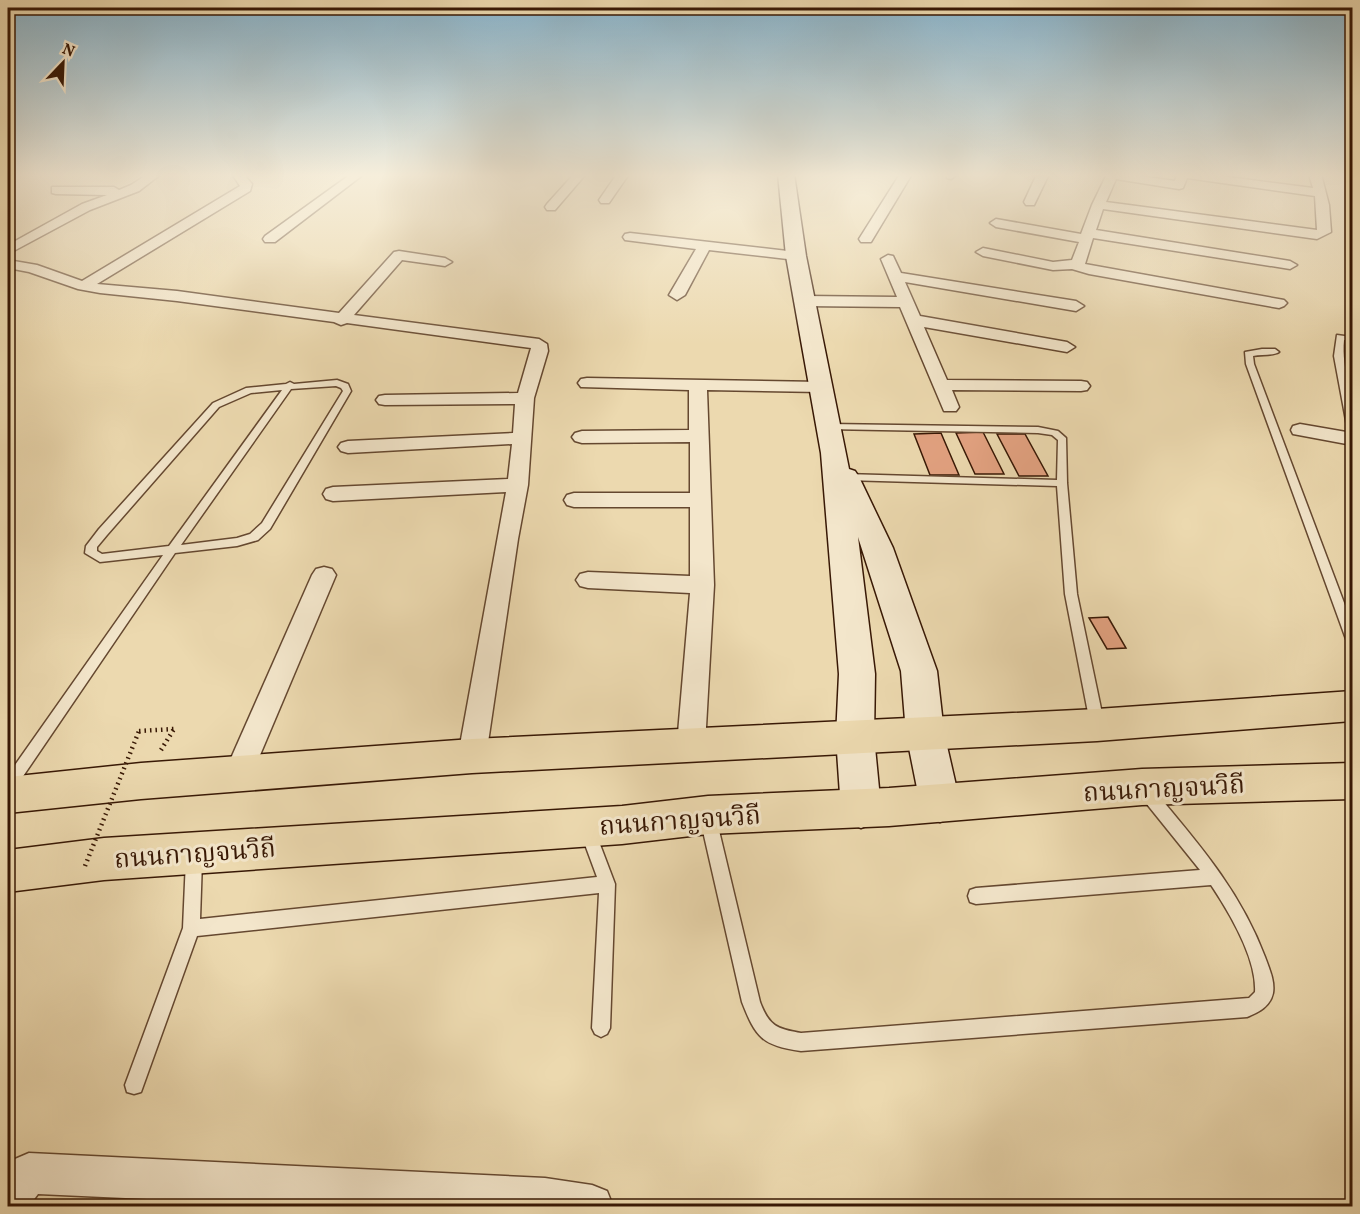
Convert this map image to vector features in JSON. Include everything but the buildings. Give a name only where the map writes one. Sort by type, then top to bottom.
[{"type":"main road","points":[[793,231],[804,301],[836,452],[857,674],[855,737],[861,809]]},
{"type":"main road","points":[[836,452],[878,548],[919,670],[925,733],[940,803]]},
{"type":"main road","points":[[8,795],[472,756],[1097,725],[1353,706]]},
{"type":"main road","name":"ถนนกาญจนวิถี","points":[[8,870],[104,859],[586,827],[708,815],[861,809],[1142,787],[1353,781]]},
{"type":"street","points":[[8,250],[43,231]]},
{"type":"street","points":[[83,285],[174,231]]},
{"type":"street","points":[[270,239],[281,231]]},
{"type":"street","points":[[866,239],[871,231]]},
{"type":"street","points":[[1050,231],[1290,265]]},
{"type":"street","points":[[1076,264],[1089,231]]},
{"type":"street","points":[[1285,231],[1317,235],[1324,231]]},
{"type":"street","points":[[630,237],[796,256]]},
{"type":"street","points":[[677,295],[704,246]]},
{"type":"street","points":[[982,252],[1053,266],[1076,264],[1089,270],[1279,303]]},
{"type":"street","points":[[341,320],[399,255],[445,262]]},
{"type":"street","points":[[888,260],[950,407]]},
{"type":"street","points":[[8,264],[36,269],[83,285],[341,320],[537,343],[540,351],[525,398],[518,485],[472,756]]},
{"type":"street","points":[[895,276],[1076,306]]},
{"type":"street","points":[[804,301],[905,302]]},
{"type":"street","points":[[913,320],[1067,346]]},
{"type":"street","points":[[587,383],[821,387]]},
{"type":"street","points":[[691,745],[702,585],[698,385]]},
{"type":"street","points":[[940,385],[1081,386]]},
{"type":"street","points":[[385,400],[525,398]]},
{"type":"street","points":[[1300,430],[1353,439]]},
{"type":"street","points":[[582,437],[699,436]]},
{"type":"street","points":[[348,447],[522,438]]},
{"type":"street","points":[[333,494],[518,485]]},
{"type":"street","points":[[574,500],[700,500]]},
{"type":"street","points":[[238,774],[324,575]]},
{"type":"street","points":[[588,580],[702,585]]},
{"type":"street","points":[[8,1206],[18,1185],[29,1173],[545,1198],[592,1206]]},
{"type":"lane","points":[[1353,339],[1341,337],[1338,356],[1353,426]]},
{"type":"lane","points":[[1275,352],[1262,351],[1248,354],[1250,364],[1353,639]]},
{"type":"lane","points":[[337,383],[345,386],[347,391],[266,526],[254,537],[237,542],[171,551],[100,558],[91,553],[92,546],[103,532],[216,405],[249,390],[337,383]]},
{"type":"lane","points":[[8,786],[171,551],[290,385]]},
{"type":"lane","points":[[836,452],[1049,431],[1059,435],[1063,440],[1062,483],[1071,594],[1097,725]]},
{"type":"lane","points":[[836,452],[1062,483]]},
{"type":"lane","points":[[708,815],[751,1002],[761,1027],[780,1039],[801,1042],[1247,1008],[1258,1004],[1265,992],[1262,972],[1252,944],[1215,877],[1142,787]]},
{"type":"lane","points":[[586,827],[607,884],[601,1028]]},
{"type":"lane","points":[[134,1085],[191,928],[194,853]]},
{"type":"lane","points":[[976,897],[1215,877]]},
{"type":"lane","points":[[191,928],[607,884]]},
{"type":"path","points":[[85,866],[139,731],[174,729]]}]
